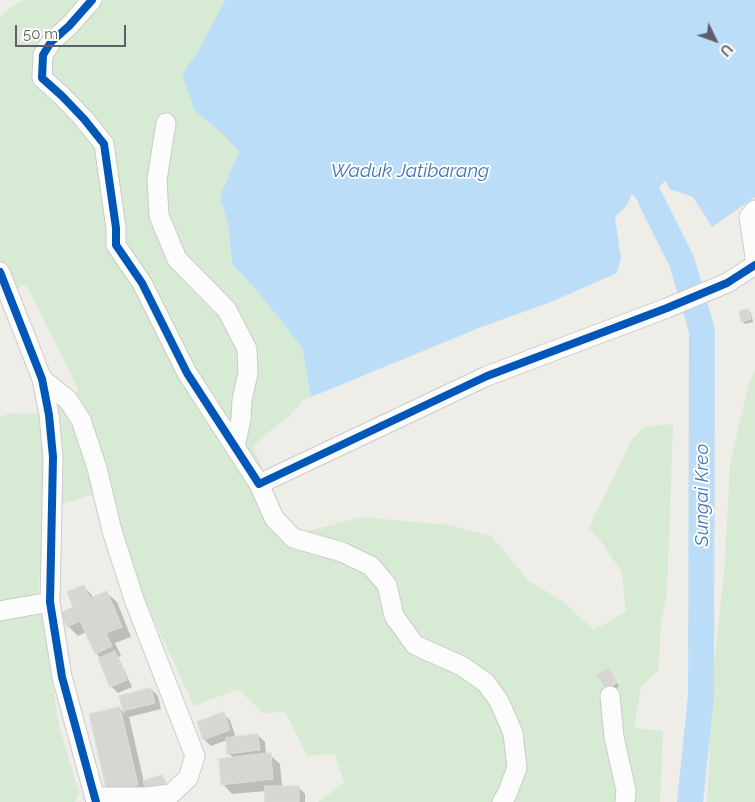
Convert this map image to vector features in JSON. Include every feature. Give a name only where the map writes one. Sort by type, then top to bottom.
[{"type":"street","points":[[92,0],[69,26],[51,42],[43,55],[42,78],[84,119],[104,144],[116,228],[116,245],[142,283],[187,373],[261,483],[274,518],[293,538],[342,552],[371,566],[387,585],[394,616],[415,645],[462,666],[486,683],[499,701],[513,733],[517,768],[508,794],[502,802]]},
{"type":"street","points":[[166,123],[157,180],[159,216],[177,259],[227,310],[247,349],[248,373],[235,447]]},
{"type":"street","points":[[755,210],[750,217],[755,257]]},
{"type":"street","points":[[261,483],[487,376],[728,283],[755,265]]},
{"type":"street","points":[[0,272],[42,379],[49,415],[53,457],[50,602],[62,677],[96,800],[171,794],[188,778],[194,756],[135,602],[112,530],[97,468],[81,420],[68,400],[42,379]]},
{"type":"street","points":[[0,611],[50,602]]},
{"type":"street","points":[[610,696],[614,737],[626,790],[625,802]]},
{"type":"green space","points":[[25,0],[225,0],[200,48],[182,74],[222,133],[239,152],[220,196],[228,224],[232,264],[258,292],[302,347],[311,397],[303,399],[290,416],[253,447],[289,527],[305,532],[361,517],[448,525],[491,536],[528,580],[562,601],[594,630],[626,612],[622,572],[589,528],[632,439],[645,427],[673,424],[666,599],[661,624],[658,671],[641,687],[634,728],[663,731],[660,802],[318,802],[344,783],[335,754],[307,756],[285,712],[263,713],[238,689],[194,706],[145,601],[110,502],[96,494],[62,504],[47,511],[38,590],[59,727],[79,793],[75,802],[0,802],[0,417],[12,413],[41,414],[79,391],[26,284],[0,297],[0,17],[12,6]]},
{"type":"green space","points":[[755,371],[755,802],[707,802],[714,666],[725,561],[730,464],[749,383]]},
{"type":"water","name":"Waduk Jatibarang","points":[[225,0],[755,0],[755,197],[712,227],[693,197],[670,190],[666,181],[660,187],[659,196],[639,202],[632,194],[627,205],[615,217],[621,259],[617,273],[553,301],[479,328],[311,397],[302,347],[258,292],[232,264],[228,224],[220,196],[239,152],[222,133],[195,111],[182,74],[200,48]]},
{"type":"building","points":[[749,309],[751,319],[741,322],[739,311]]},
{"type":"building","points":[[84,585],[90,598],[107,591],[122,627],[106,633],[112,646],[95,654],[80,621],[67,627],[60,613],[73,607],[67,592]]},
{"type":"building","points":[[115,651],[127,680],[110,687],[98,659]]},
{"type":"building","points":[[609,668],[617,683],[606,690],[597,675]]},
{"type":"building","points":[[151,688],[155,703],[123,711],[119,696]]},
{"type":"building","points":[[120,707],[138,785],[107,792],[89,714]]},
{"type":"building","points":[[224,712],[230,730],[203,740],[197,722]]},
{"type":"building","points":[[258,734],[260,750],[227,754],[226,738]]},
{"type":"building","points":[[271,753],[273,779],[221,785],[219,759]]},
{"type":"building","points":[[163,775],[166,787],[147,792],[143,781]]},
{"type":"building","points":[[265,786],[299,786],[299,802],[265,802]]},
{"type":"waterway","name":"Sungai Kreo","points":[[650,198],[682,262],[702,331],[701,696],[690,802]]},
{"type":"cycle path","points":[[92,0],[69,26],[51,42],[43,55],[42,78],[84,119],[104,144],[116,228],[116,245],[142,283],[187,373],[259,484],[487,376],[667,308],[727,283],[755,265]]},
{"type":"cycle path","points":[[0,272],[42,379],[49,415],[53,457],[50,602],[62,677],[96,802]]}]
